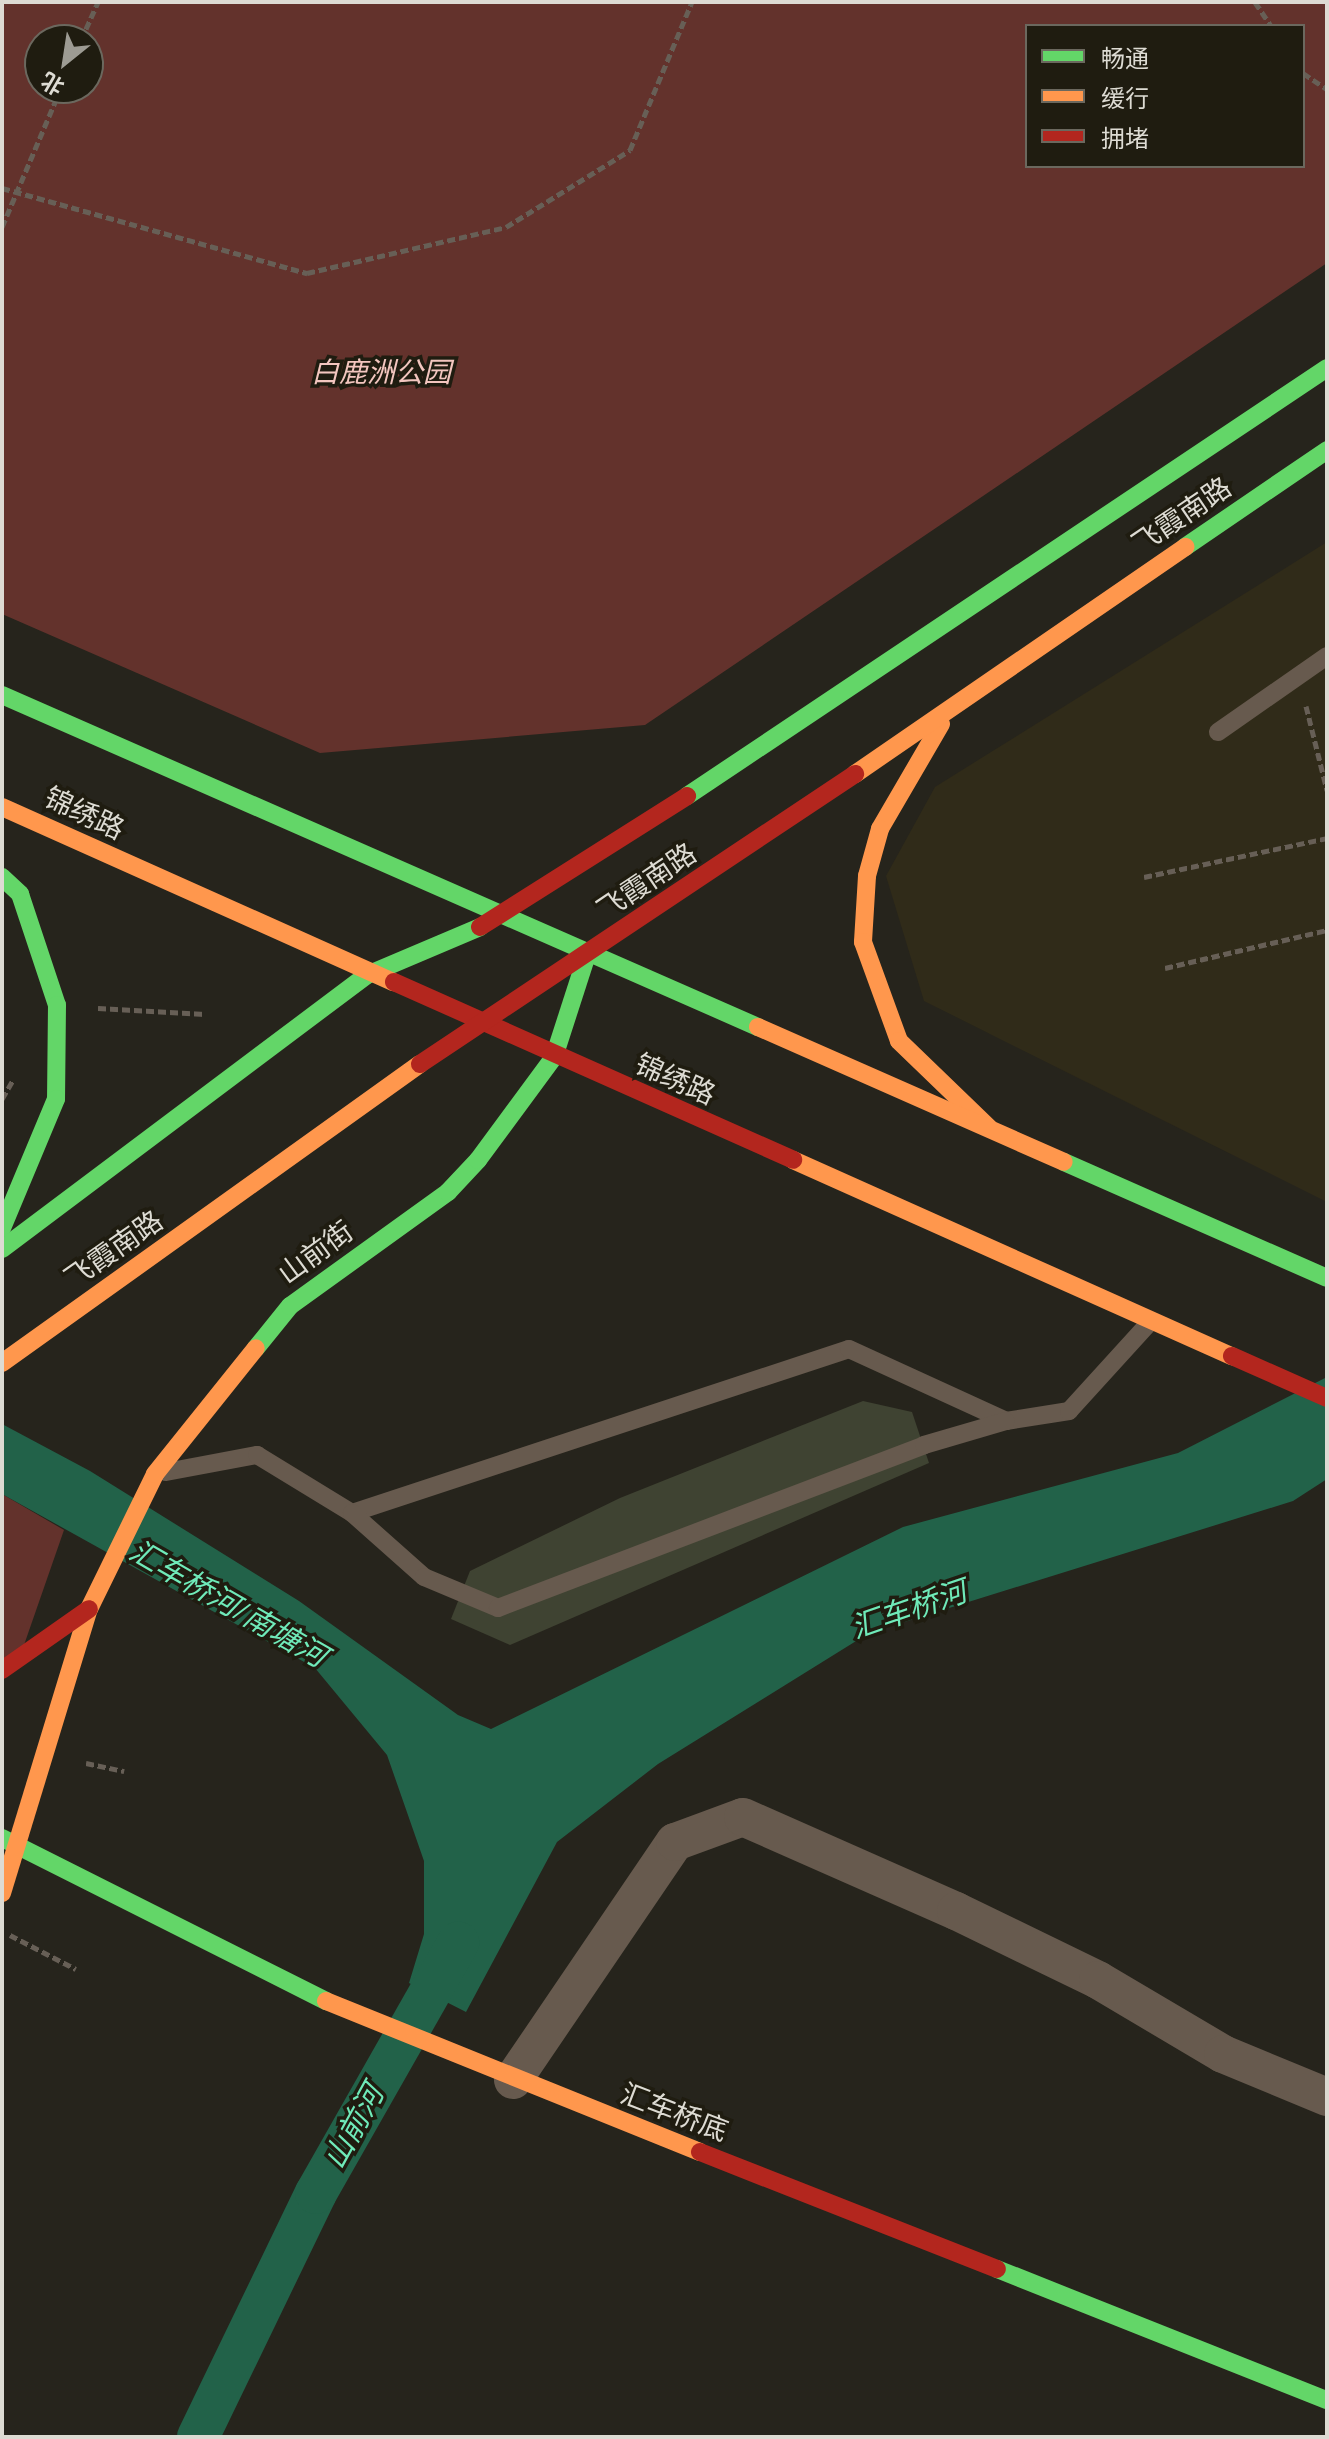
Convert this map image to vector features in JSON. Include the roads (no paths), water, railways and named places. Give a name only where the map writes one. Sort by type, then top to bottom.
[{"type":"main road","name":"飞霞南路","points":[[2,1249],[367,975],[508,915],[1327,368]]},
{"type":"main road","name":"飞霞南路","points":[[2,1363],[479,1022],[586,958],[1327,450]]},
{"type":"main road","points":[[2,695],[508,915],[586,958],[1327,1278]]},
{"type":"main road","points":[[952,707],[880,829],[867,876],[863,942],[899,1041],[996,1135]]},
{"type":"main road","name":"锦绣路","points":[[2,807],[367,975],[479,1022],[1263,1374],[1327,1398]]},
{"type":"main road","points":[[2,877],[20,894],[57,1005],[56,1099],[2,1228]]},
{"type":"main road","name":"山前街","points":[[2,1893],[8,1843],[92,1602],[155,1474],[290,1306],[448,1192],[554,1057],[586,958]]},
{"type":"main road","name":"山前街","points":[[2,1670],[92,1602]]},
{"type":"main road","name":"汇车桥底","points":[[8,1843],[354,2015],[1327,2400]]},
{"type":"street","points":[[497,2073],[675,1842],[743,1817],[970,1918],[1098,1980],[1223,2054],[1327,2097]]},
{"type":"lane","points":[[1218,732],[1327,656]]},
{"type":"lane","points":[[155,1474],[257,1455],[352,1513],[424,1577],[498,1608],[924,1445],[1006,1421],[1069,1411],[1149,1323]]},
{"type":"lane","points":[[352,1513],[849,1349],[1006,1421]]},
{"type":"water","points":[[1327,1377],[1327,1479],[1293,1501],[869,1633],[658,1764],[557,1842],[466,2012],[409,1983],[424,1934],[424,1861],[387,1755],[315,1668],[2,1494],[2,1424],[90,1471],[299,1601],[458,1715],[491,1729],[903,1527],[1178,1453]]},
{"type":"waterway","name":"山前河","points":[[198,2437],[316,2193],[458,1943]]},
{"type":"park label","name":"白鹿洲公园","points":[[381,373]]},
{"type":"water label","name":"汇车桥河/南塘河","points":[[228,1604]]},
{"type":"water label","name":"汇车桥河","points":[[909,1610]]}]
